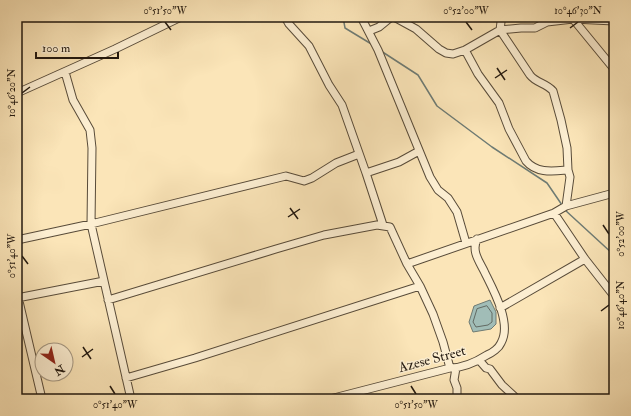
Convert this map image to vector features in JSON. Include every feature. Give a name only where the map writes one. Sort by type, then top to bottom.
[{"type":"street","points":[[17,93],[181,17]]},
{"type":"street","points":[[285,17],[289,24],[309,46],[329,85],[342,105],[383,225]]},
{"type":"street","points":[[361,17],[378,50],[430,177],[438,190],[448,198],[458,212],[466,244]]},
{"type":"street","points":[[368,31],[379,27],[390,18],[394,17],[416,29],[439,49],[446,53],[453,54],[465,50],[500,30],[535,28],[547,22],[573,18],[614,21]]},
{"type":"street","points":[[499,17],[501,22],[500,30],[533,79],[549,87],[552,91],[567,148],[568,170],[570,177],[566,206]]},
{"type":"street","points":[[573,18],[614,69]]},
{"type":"street","points":[[465,50],[478,74],[499,103],[509,129],[529,165],[547,172],[568,170]]},
{"type":"street","points":[[65,72],[73,100],[90,130],[92,148],[91,224],[131,399]]},
{"type":"street","points":[[366,173],[399,162],[419,151]]},
{"type":"street","points":[[17,240],[91,224],[286,176],[304,181],[312,178],[336,163],[359,154]]},
{"type":"street","points":[[407,264],[554,213],[566,206],[614,193]]},
{"type":"street","points":[[554,213],[585,259],[614,296]]},
{"type":"street","points":[[108,300],[324,236],[377,224],[383,225],[390,227],[433,314],[453,368],[454,380],[457,388],[457,399]]},
{"type":"street","name":"Azese Street","points":[[330,399],[479,360],[490,354],[501,344],[506,330],[500,308],[476,255],[474,246],[477,239]]},
{"type":"street","points":[[500,308],[585,259]]},
{"type":"street","points":[[42,399],[18,297],[104,280]]},
{"type":"street","points":[[126,378],[195,358],[420,286]]},
{"type":"street","points":[[479,360],[486,368],[490,370],[502,386],[516,399]]},
{"type":"water","points":[[490,300],[496,312],[496,324],[491,329],[473,332],[469,322],[474,306]]},
{"type":"waterway","points":[[343,17],[345,28],[373,45]]},
{"type":"waterway","points":[[381,51],[418,75],[437,106],[492,147],[547,183],[562,205]]},
{"type":"waterway","points":[[565,210],[614,255]]}]
